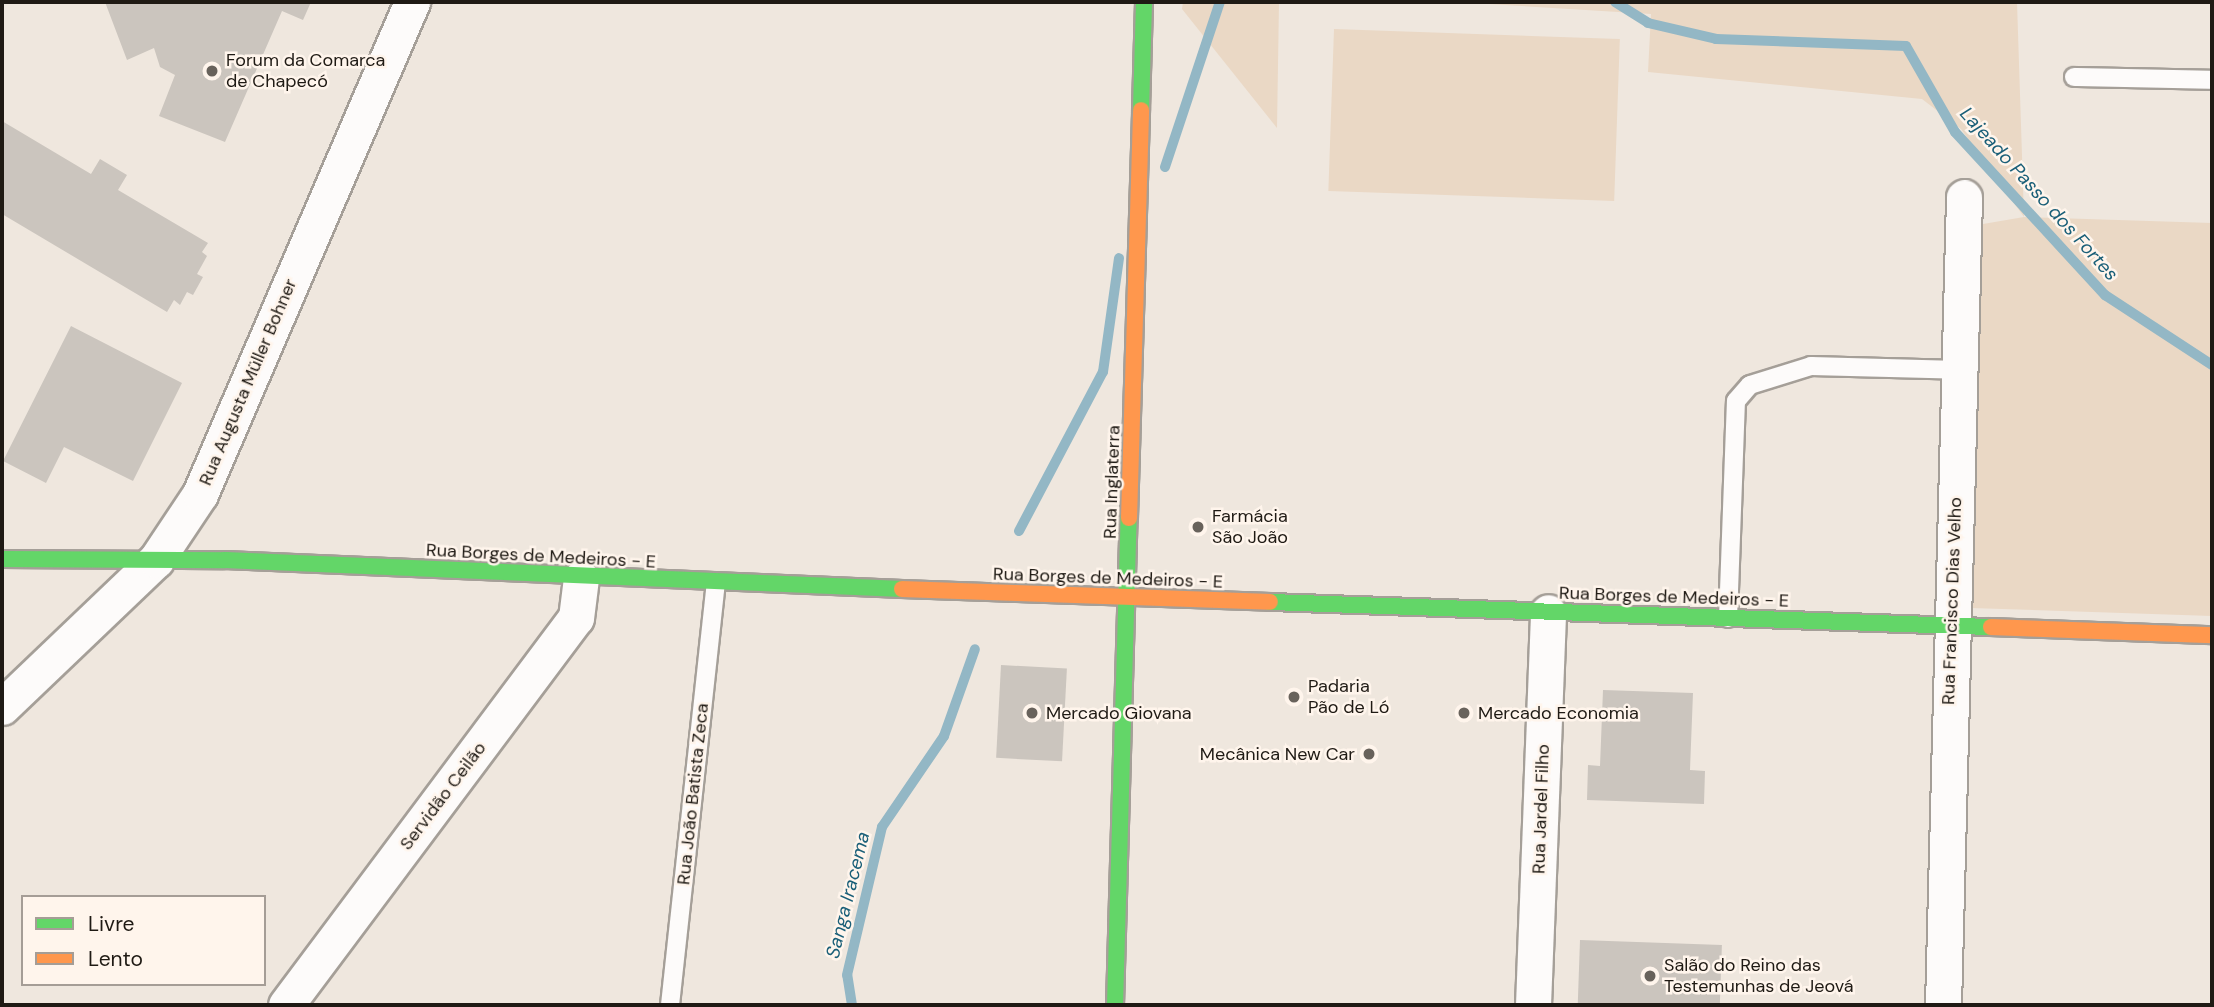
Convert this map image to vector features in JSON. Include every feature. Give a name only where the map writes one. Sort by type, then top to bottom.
[{"type":"street","name":"Rua Augusta Müller Bohner","points":[[2,707],[156,560],[200,494],[412,2]]},
{"type":"street","name":"Rua Inglaterra","points":[[1115,1005],[1129,598],[1144,2]]},
{"type":"street","name":"Rua Francisco Dias Velho","points":[[1943,1005],[1951,626],[1965,197]]},
{"type":"street","name":"Rua Borges de Medeiros - E","points":[[2,558],[156,560],[581,579],[2212,635]]},
{"type":"street","name":"Servidão Ceilão","points":[[286,1005],[576,618],[581,579]]},
{"type":"street","name":"Rua Jardel Filho","points":[[1534,1005],[1548,612]]},
{"type":"lane","points":[[2074,77],[2212,80]]},
{"type":"lane","points":[[1728,618],[1736,401],[1751,385],[1811,366],[1959,370]]},
{"type":"lane","name":"Rua João Batista Zeca","points":[[670,1005],[716,583]]},
{"type":"shaded area","points":[[1183,2],[1279,2],[1277,128],[1182,9]]},
{"type":"shaded area","points":[[1455,2],[2017,2],[2024,217],[1961,129],[1922,99],[1648,72],[1651,14]]},
{"type":"shaded area","points":[[1334,29],[1620,39],[1614,201],[1328,191]]},
{"type":"shaded area","points":[[2024,217],[2212,223],[2212,616],[1971,608],[1983,224]]},
{"type":"building","name":"Forum da Comarca de Chapecó","points":[[105,2],[311,2],[303,20],[282,11],[225,142],[159,116],[175,75],[160,67],[154,48],[127,60]]},
{"type":"building","points":[[2,121],[91,174],[100,159],[127,175],[118,190],[208,243],[202,252],[207,256],[197,274],[203,277],[193,295],[187,292],[180,305],[174,300],[167,312],[2,214]]},
{"type":"building","points":[[71,326],[182,383],[133,481],[64,447],[46,483],[3,461]]},
{"type":"building","name":"Mercado Giovana","points":[[1001,665],[1067,668],[1062,761],[996,758]]},
{"type":"building","points":[[1603,690],[1693,693],[1690,770],[1705,771],[1704,804],[1587,800],[1588,765],[1600,766]]},
{"type":"building","name":"Salão do Reino das Testemunhas de Jeová","points":[[1580,940],[1722,945],[1720,1005],[1578,1005]]},
{"type":"waterway","name":"Sanga Iracema","points":[[1165,167],[1220,2]]},
{"type":"waterway","name":"Lajeado Passo dos Fortes","points":[[1615,2],[1648,23],[1716,39],[1906,46],[1955,132],[2105,295],[2212,365]]},
{"type":"waterway","name":"Sanga Iracema","points":[[1019,531],[1103,372],[1119,258]]},
{"type":"waterway","name":"Sanga Iracema","points":[[852,1005],[847,975],[882,827],[944,736],[975,649]]},
{"type":"traffic: fast","points":[[1141,110],[1144,2]]},
{"type":"traffic: fast","points":[[1115,1005],[1129,518]]},
{"type":"traffic: fast","points":[[2,559],[225,560],[902,589]]},
{"type":"traffic: fast","points":[[1270,602],[1991,627]]},
{"type":"traffic: slow","points":[[1129,518],[1141,110]]},
{"type":"traffic: slow","points":[[902,589],[1270,602]]},
{"type":"traffic: slow","points":[[1991,627],[2212,635]]},
{"type":"place","name":"Forum da Comarca de Chapecó","points":[[212,71]]},
{"type":"place","name":"Farmácia São João","points":[[1198,527]]},
{"type":"place","name":"Padaria Pão de Ló","points":[[1294,697]]},
{"type":"place","name":"Mercado Giovana","points":[[1032,713]]},
{"type":"place","name":"Mercado Economia","points":[[1464,713]]},
{"type":"place","name":"Mecânica New Car","points":[[1369,754]]},
{"type":"place","name":"Salão do Reino das Testemunhas de Jeová","points":[[1650,976]]}]
